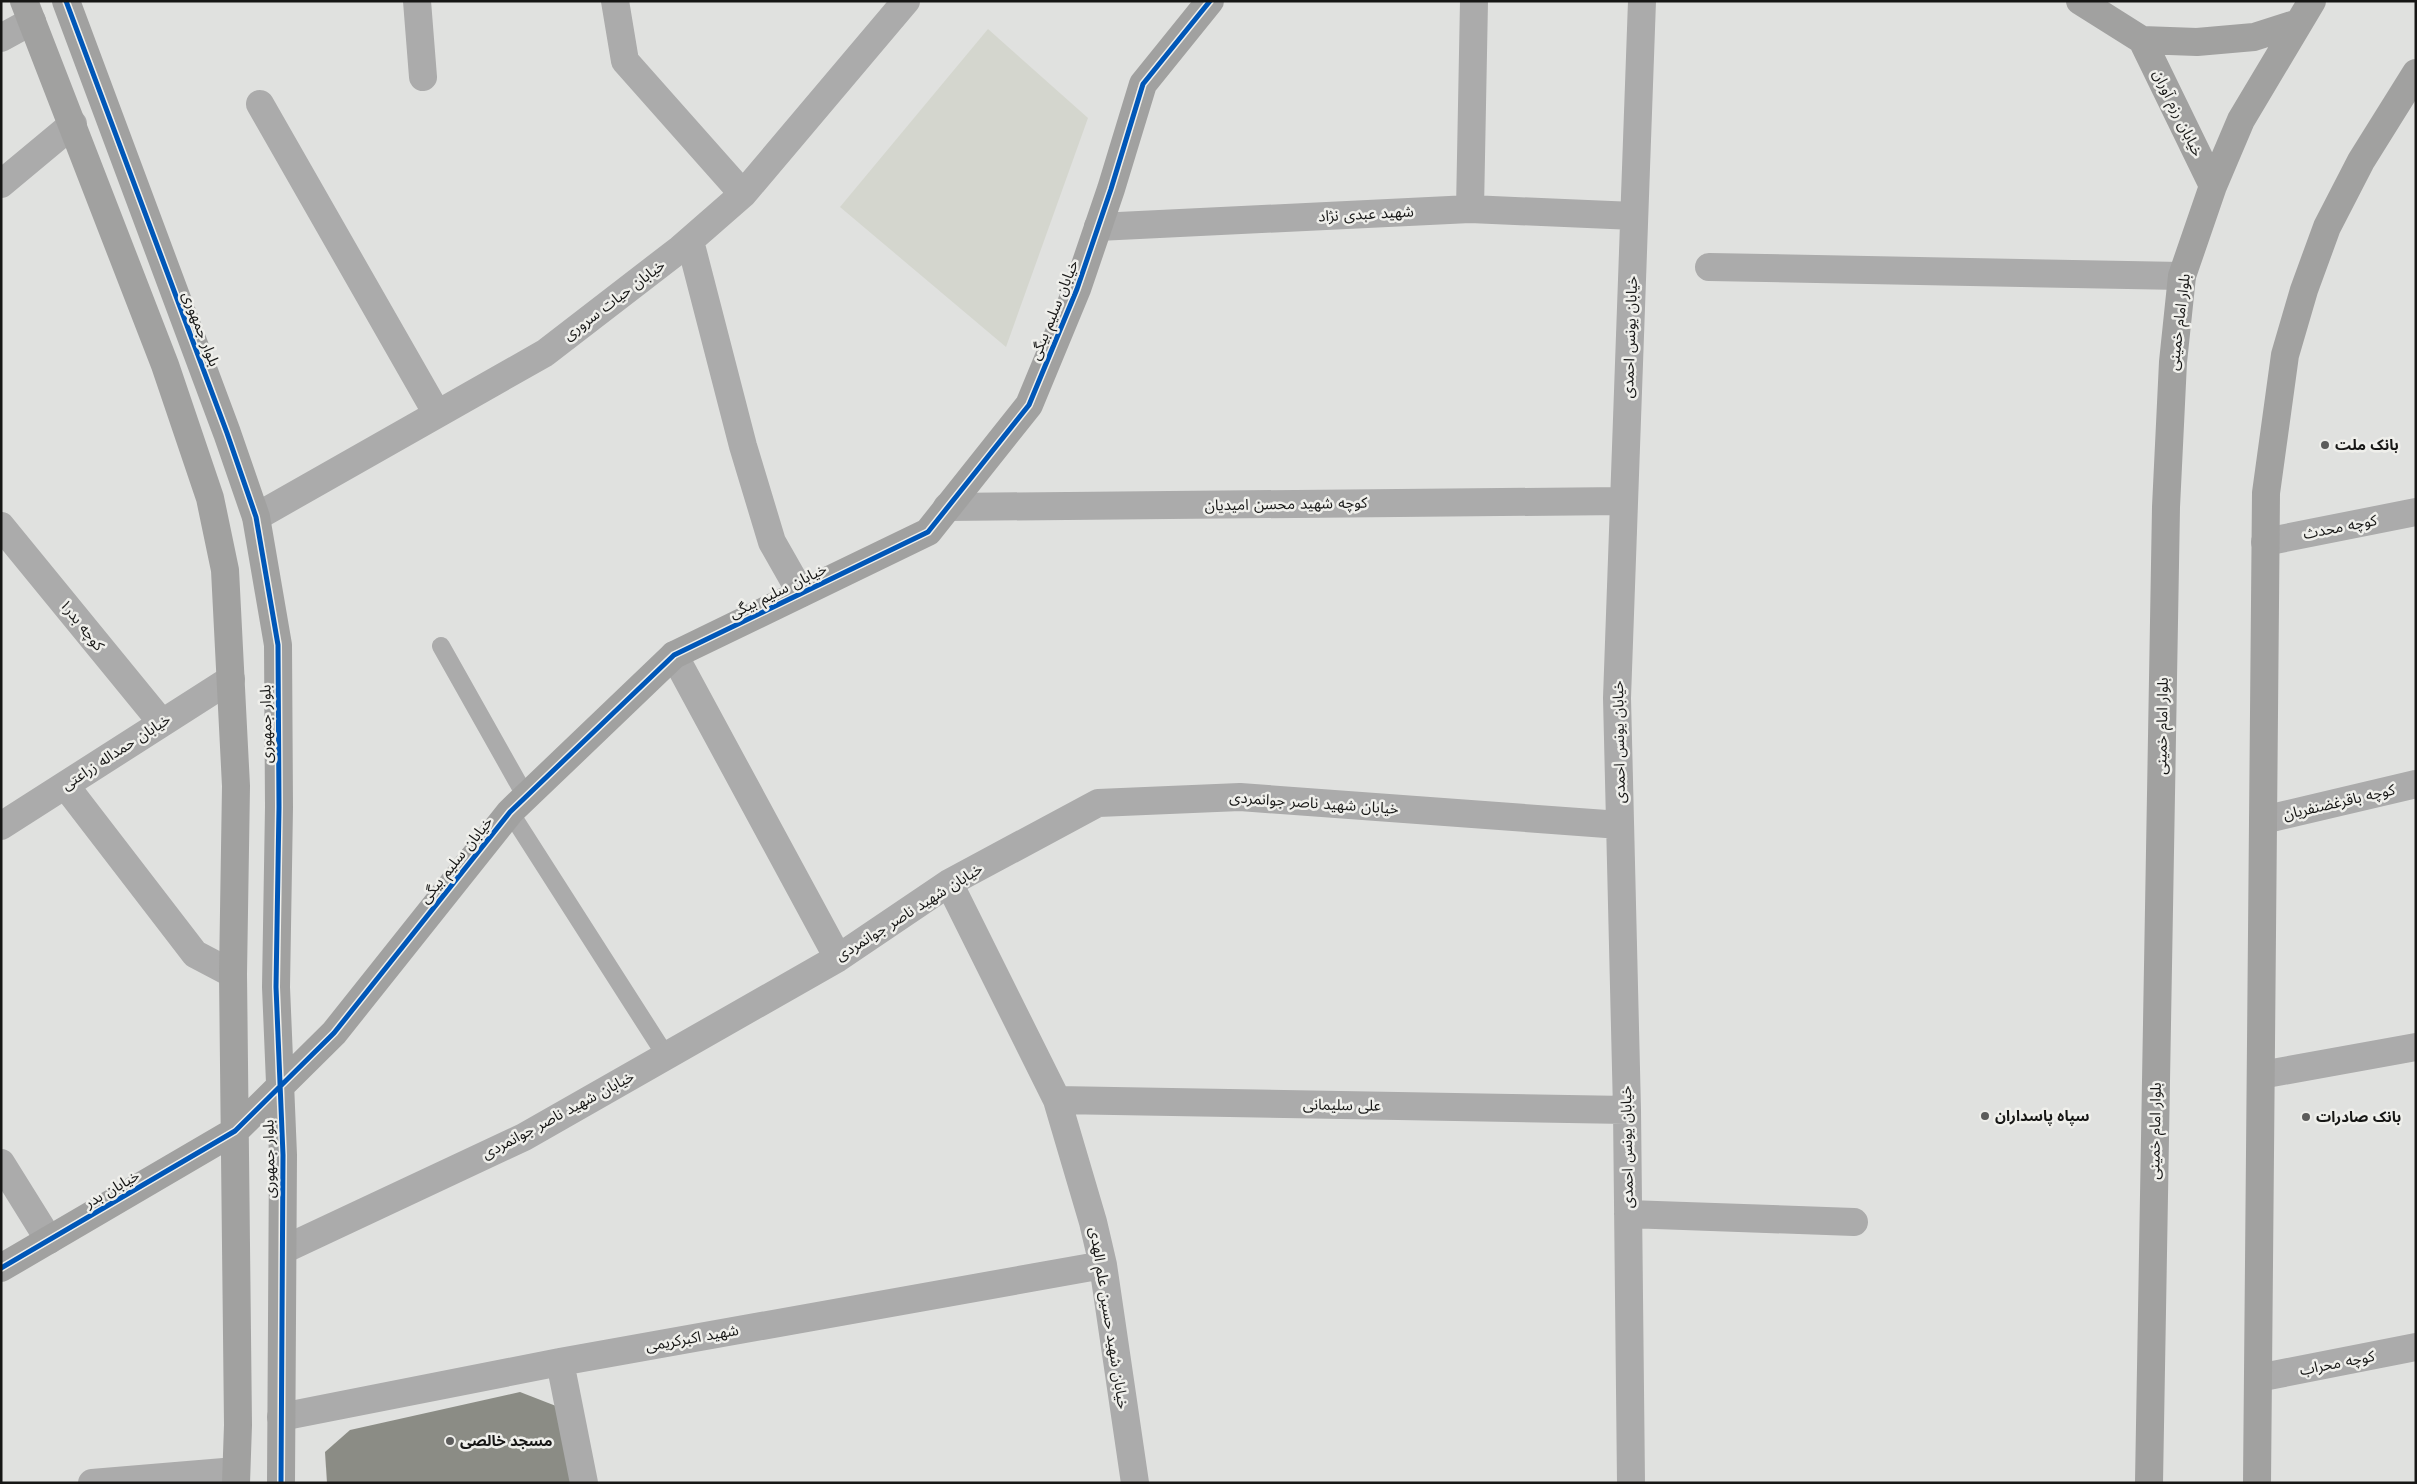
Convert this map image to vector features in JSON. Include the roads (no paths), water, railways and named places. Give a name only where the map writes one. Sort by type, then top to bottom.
[{"type":"street","points":[[417,1],[424,77]]},
{"type":"street","points":[[615,1],[626,61],[743,194]]},
{"type":"street","name":"خیابان حیات سروری","points":[[256,517],[436,412],[545,352],[690,241],[743,194],[906,1]]},
{"type":"street","name":"خیابان سلیم بیگی","points":[[235,1131],[334,1033],[518,805],[674,655],[928,532],[1029,405],[1077,290],[1143,84],[1210,1]]},
{"type":"street","points":[[1470,210],[1474,1]]},
{"type":"street","name":"خیابان یونس احمدی","points":[[1631,1483],[1627,1110],[1617,698],[1642,1]]},
{"type":"street","points":[[2080,1],[2142,40],[2197,42],[2254,37],[2305,12]]},
{"type":"street","points":[[1,38],[28,11],[67,4]]},
{"type":"street","name":"بلوار جمهوری","points":[[67,4],[227,433],[256,517],[278,645],[279,807],[276,987],[283,1155],[281,1483]]},
{"type":"street","points":[[28,11],[146,312],[210,498],[225,570],[236,786],[233,974],[236,1477],[92,1483]]},
{"type":"street","name":"بلوار امام خمینی","points":[[2149,1483],[2166,507],[2173,362],[2182,276],[2213,186],[2241,120],[2305,12]]},
{"type":"street","name":"خیابان رزم آوران","points":[[2142,40],[2213,186]]},
{"type":"street","points":[[2257,1483],[2266,493],[2285,355],[2304,290],[2327,227],[2352,177],[2416,73]]},
{"type":"street","points":[[260,104],[436,412]]},
{"type":"street","points":[[1,184],[73,124]]},
{"type":"street","name":"شهید عبدی نژاد","points":[[1098,227],[1470,210],[1634,216]]},
{"type":"street","points":[[690,241],[743,446],[772,542],[801,593]]},
{"type":"street","points":[[1709,267],[2182,276]]},
{"type":"street","name":"کوچه شهید محسن امیدیان","points":[[947,507],[1624,501]]},
{"type":"street","name":"کوچه محدث","points":[[2265,542],[2416,512]]},
{"type":"street","name":"کوچه بدر۱","points":[[1,526],[162,723]]},
{"type":"street","points":[[674,655],[838,958]]},
{"type":"street","name":"خیابان حمداله زراعتی","points":[[1,826],[231,679]]},
{"type":"street","name":"کوچه باقرغضنفریان","points":[[2262,820],[2416,784]]},
{"type":"street","points":[[65,785],[195,954],[233,974]]},
{"type":"street","name":"خیابان شهید ناصر جوانمردی","points":[[283,1250],[524,1137],[838,958],[949,883],[1098,804],[1240,797],[1620,826]]},
{"type":"street","name":"خیابان شهید حسین علم الهدی","points":[[949,883],[1057,1100],[1093,1222],[1103,1265],[1135,1483]]},
{"type":"street","points":[[2261,1075],[2416,1047]]},
{"type":"street","name":"علی سلیمانی","points":[[1057,1100],[1627,1110]]},
{"type":"street","name":"خیابان بدر","points":[[1,1268],[235,1131]]},
{"type":"street","points":[[1,1164],[49,1240]]},
{"type":"street","points":[[1628,1214],[1854,1222]]},
{"type":"street","name":"شهید اکبرکریمی","points":[[281,1417],[560,1362],[1103,1265]]},
{"type":"street","name":"کوچه محراب","points":[[2258,1378],[2416,1347]]},
{"type":"street","points":[[560,1362],[584,1483]]},
{"type":"lane","points":[[441,646],[518,805],[666,1056]]},
{"type":"place","name":"بانک ملت","points":[[2325,445]]},
{"type":"place","name":"سپاه پاسداران","points":[[1985,1116]]},
{"type":"place","name":"بانک صادرات","points":[[2306,1117]]},
{"type":"place","name":"مسجد خالصی","points":[[450,1441]]}]
